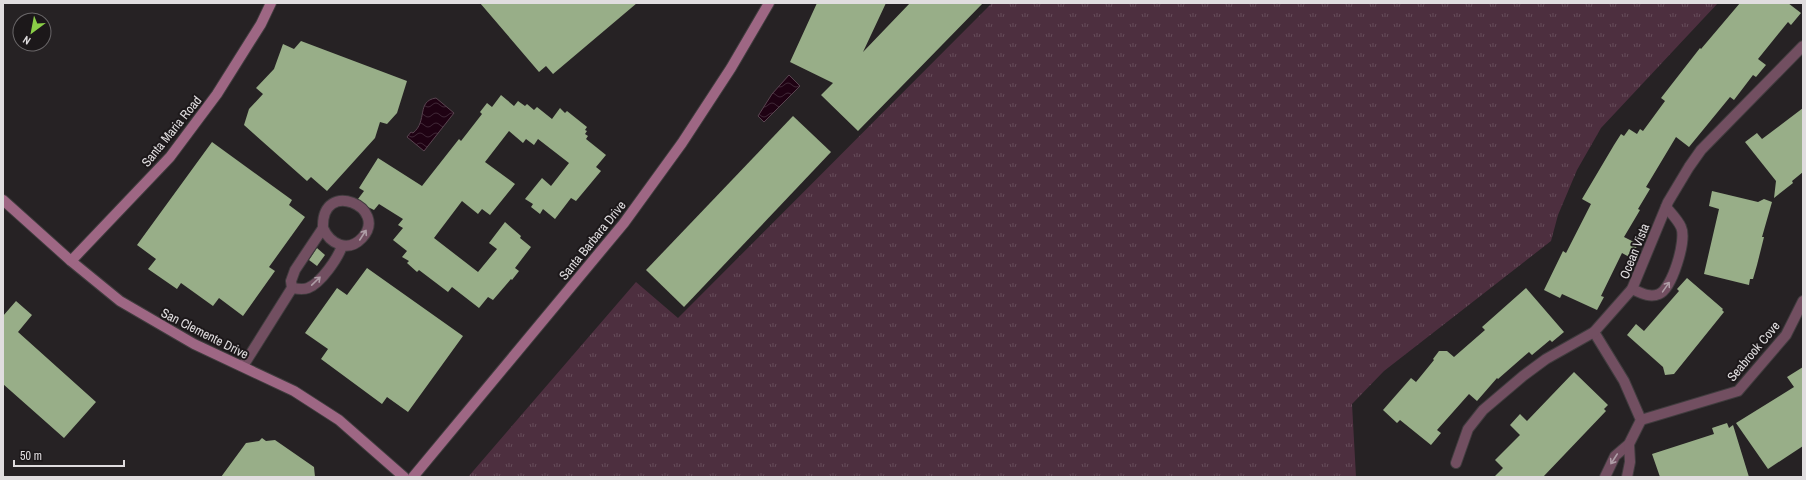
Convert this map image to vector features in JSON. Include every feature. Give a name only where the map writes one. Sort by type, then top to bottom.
[{"type":"street","name":"Santa Maria Road","points":[[71,261],[170,156],[217,94],[261,24],[271,3]]},
{"type":"street","name":"Santa Barbara Drive","points":[[413,477],[624,223],[682,143],[731,68],[769,3]]},
{"type":"street","name":"Ocean Vista","points":[[1456,463],[1468,429],[1483,410],[1523,376],[1546,359],[1594,332],[1632,289],[1666,207],[1678,184],[1701,150],[1803,46]]},
{"type":"street","name":"San Clemente Drive","points":[[3,200],[71,261],[120,301],[194,344],[294,391],[339,420],[404,477]]},
{"type":"street","points":[[340,200],[349,200],[358,204],[364,210],[367,218],[368,227],[364,235],[358,242],[350,245],[342,246],[333,242],[327,236],[323,228],[322,219],[326,211],[332,204],[340,200]]},
{"type":"street","points":[[1632,289],[1646,295],[1655,296],[1661,294],[1668,286],[1683,244],[1683,235],[1681,226],[1666,207]]},
{"type":"street","points":[[243,366],[292,288],[291,281],[295,270],[323,228]]},
{"type":"street","points":[[292,288],[302,290],[310,288],[334,261],[342,246]]},
{"type":"street","name":"Seabrook Cove","points":[[1641,420],[1738,391],[1786,335],[1803,301]]},
{"type":"street","points":[[1594,332],[1624,381],[1641,420],[1629,444],[1614,456],[1605,477]]},
{"type":"street","points":[[1627,477],[1630,462],[1629,444]]},
{"type":"green space","points":[[992,3],[1718,3],[1601,128],[1577,170],[1558,215],[1551,241],[1384,371],[1352,404],[1356,477],[468,477],[636,282],[678,318]]},
{"type":"water","points":[[789,75],[800,86],[764,122],[758,116],[772,94]]},
{"type":"water","points":[[436,98],[454,113],[424,151],[407,137],[411,132],[413,133],[420,123],[426,103]]},
{"type":"building","points":[[480,3],[637,3],[553,74],[546,66],[539,72]]},
{"type":"building","points":[[817,3],[886,3],[863,52],[910,3],[983,3],[858,131],[821,95],[833,83],[790,62]]},
{"type":"building","points":[[1740,3],[1788,3],[1801,13],[1791,25],[1788,22],[1758,59],[1766,65],[1756,77],[1753,75],[1734,100],[1730,97],[1689,147],[1676,137],[1646,187],[1650,189],[1638,209],[1640,210],[1624,237],[1638,244],[1631,258],[1622,253],[1601,296],[1604,297],[1597,310],[1562,294],[1560,298],[1544,290],[1563,251],[1566,253],[1591,204],[1582,199],[1621,134],[1624,136],[1629,129],[1637,134],[1640,129],[1643,131],[1665,101],[1661,98],[1700,48],[1701,49]]},
{"type":"building","points":[[301,41],[407,81],[397,113],[387,124],[380,122],[375,138],[327,191],[311,177],[307,181],[244,125],[249,109],[263,94],[256,88],[274,69],[283,44],[294,49]]},
{"type":"building","points":[[501,95],[514,106],[518,101],[525,106],[527,104],[534,110],[537,107],[552,119],[560,108],[565,113],[567,111],[587,127],[585,134],[588,136],[586,139],[606,155],[596,167],[601,171],[576,201],[571,198],[555,219],[543,209],[540,214],[531,207],[533,204],[525,199],[542,178],[551,186],[569,163],[538,139],[534,145],[526,139],[523,143],[509,131],[485,162],[515,184],[490,215],[482,209],[478,214],[462,201],[434,238],[478,272],[497,249],[489,243],[505,222],[531,247],[515,268],[519,271],[512,280],[511,279],[493,300],[488,297],[479,308],[452,287],[448,292],[419,270],[417,272],[407,263],[409,261],[402,257],[407,251],[393,240],[403,228],[398,225],[403,219],[379,204],[374,210],[368,207],[358,199],[364,191],[359,188],[378,158],[422,186],[459,139],[461,141],[482,114],[480,112],[487,103],[492,107]]},
{"type":"building","points":[[1803,108],[1803,172],[1792,181],[1793,183],[1774,198],[1776,181],[1745,142],[1757,133],[1762,139]]},
{"type":"building","points":[[793,116],[831,152],[684,307],[646,270]]},
{"type":"building","points":[[212,142],[292,200],[289,205],[305,217],[269,267],[275,271],[243,316],[219,298],[213,306],[181,283],[177,289],[148,269],[156,259],[137,245]]},
{"type":"building","points":[[1712,191],[1758,202],[1764,199],[1772,202],[1762,237],[1764,237],[1757,265],[1753,279],[1750,279],[1749,285],[1704,274],[1719,209],[1709,206]]},
{"type":"building","points":[[317,248],[325,255],[317,266],[309,260]]},
{"type":"building","points":[[367,268],[463,336],[408,412],[387,397],[382,404],[321,359],[328,349],[305,333],[337,288],[347,295]]},
{"type":"building","points":[[1687,278],[1723,309],[1722,310],[1724,312],[1674,374],[1665,375],[1663,367],[1627,335],[1636,324],[1644,331],[1679,291],[1677,289]]},
{"type":"building","points":[[1526,288],[1564,332],[1552,342],[1550,340],[1532,355],[1529,352],[1498,379],[1497,378],[1477,401],[1469,394],[1437,430],[1441,433],[1431,445],[1400,420],[1397,423],[1383,410],[1411,378],[1416,382],[1434,360],[1433,359],[1439,351],[1447,351],[1454,357],[1485,330],[1482,327]]},
{"type":"building","points":[[16,301],[32,315],[18,332],[96,402],[64,438],[3,384],[3,316]]},
{"type":"building","points":[[1803,367],[1803,446],[1768,469],[1736,423],[1794,387],[1787,377]]},
{"type":"building","points":[[1574,372],[1608,405],[1604,409],[1606,411],[1543,477],[1494,477],[1503,468],[1495,460],[1520,435],[1510,425],[1520,414],[1527,421]]},
{"type":"building","points":[[1727,423],[1729,428],[1733,425],[1749,477],[1660,477],[1652,454],[1714,434],[1712,428]]},
{"type":"building","points":[[262,438],[266,441],[275,440],[314,467],[315,477],[221,477],[246,443],[259,441]]}]
